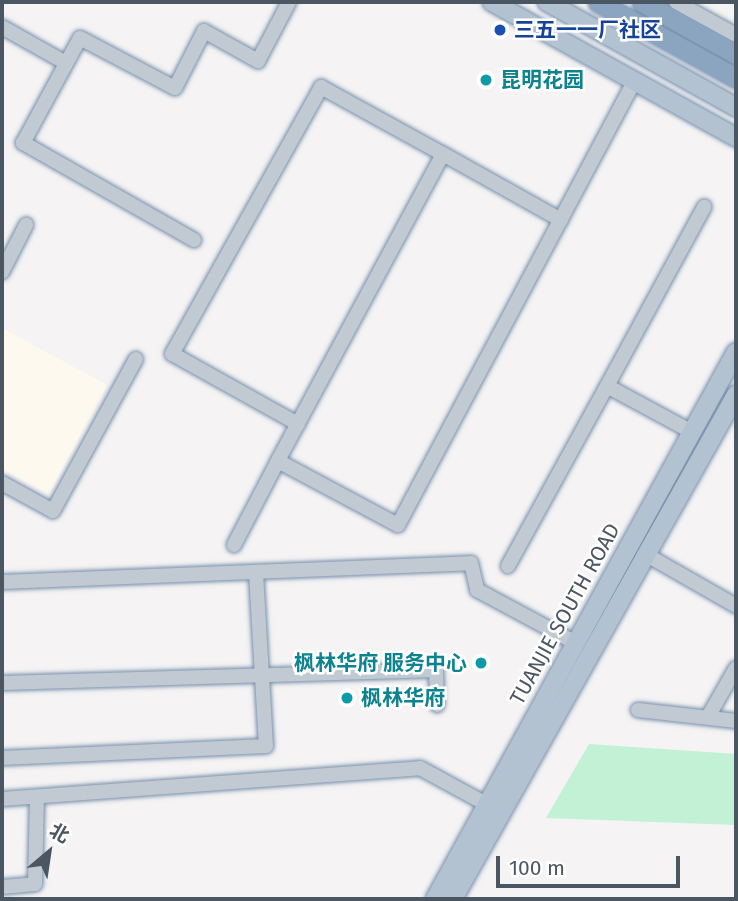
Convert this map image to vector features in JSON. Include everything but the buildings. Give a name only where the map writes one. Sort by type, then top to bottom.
[{"type":"highway","points":[[598,2],[736,78]]},
{"type":"highway","points":[[642,2],[736,54]]},
{"type":"main road","points":[[492,2],[736,137]]},
{"type":"main road","points":[[547,2],[736,107]]},
{"type":"main road","name":"TUANJIE SOUTH ROAD","points":[[435,899],[736,352]]},
{"type":"main road","name":"TUANJIE SOUTH ROAD","points":[[453,899],[736,395]]},
{"type":"street","points":[[194,240],[23,143],[80,38],[175,88],[204,31],[258,61],[289,2]]},
{"type":"street","points":[[676,2],[736,35]]},
{"type":"street","points":[[2,27],[66,63]]},
{"type":"street","points":[[278,461],[398,525],[635,80]]},
{"type":"street","points":[[298,424],[172,354],[321,87],[561,220]]},
{"type":"street","points":[[234,545],[443,154]]},
{"type":"street","points":[[508,566],[704,207]]},
{"type":"street","points":[[2,272],[26,225]]},
{"type":"street","points":[[2,483],[53,511],[136,359]]},
{"type":"street","points":[[607,386],[692,432]]},
{"type":"street","points":[[645,554],[736,606]]},
{"type":"street","points":[[2,582],[471,563],[477,590],[576,643]]},
{"type":"street","points":[[2,758],[266,746],[256,572]]},
{"type":"street","points":[[708,717],[736,668]]},
{"type":"street","points":[[2,683],[436,670],[437,705]]},
{"type":"street","points":[[638,710],[736,722]]},
{"type":"street","points":[[2,799],[420,768],[486,804]]},
{"type":"street","points":[[2,887],[35,884],[37,797]]},
{"type":"street","points":[[12,899],[20,885]]},
{"type":"shaded area","points":[[2,328],[107,385],[49,494],[2,469]]},
{"type":"green space","points":[[589,744],[736,754],[736,825],[546,818]]},
{"type":"place","name":"三五一一厂社区","points":[[500,30]]},
{"type":"place","name":"昆明花园","points":[[486,80]]},
{"type":"place","name":"枫林华府 服务中心","points":[[481,663]]},
{"type":"place","name":"枫林华府","points":[[347,698]]}]
